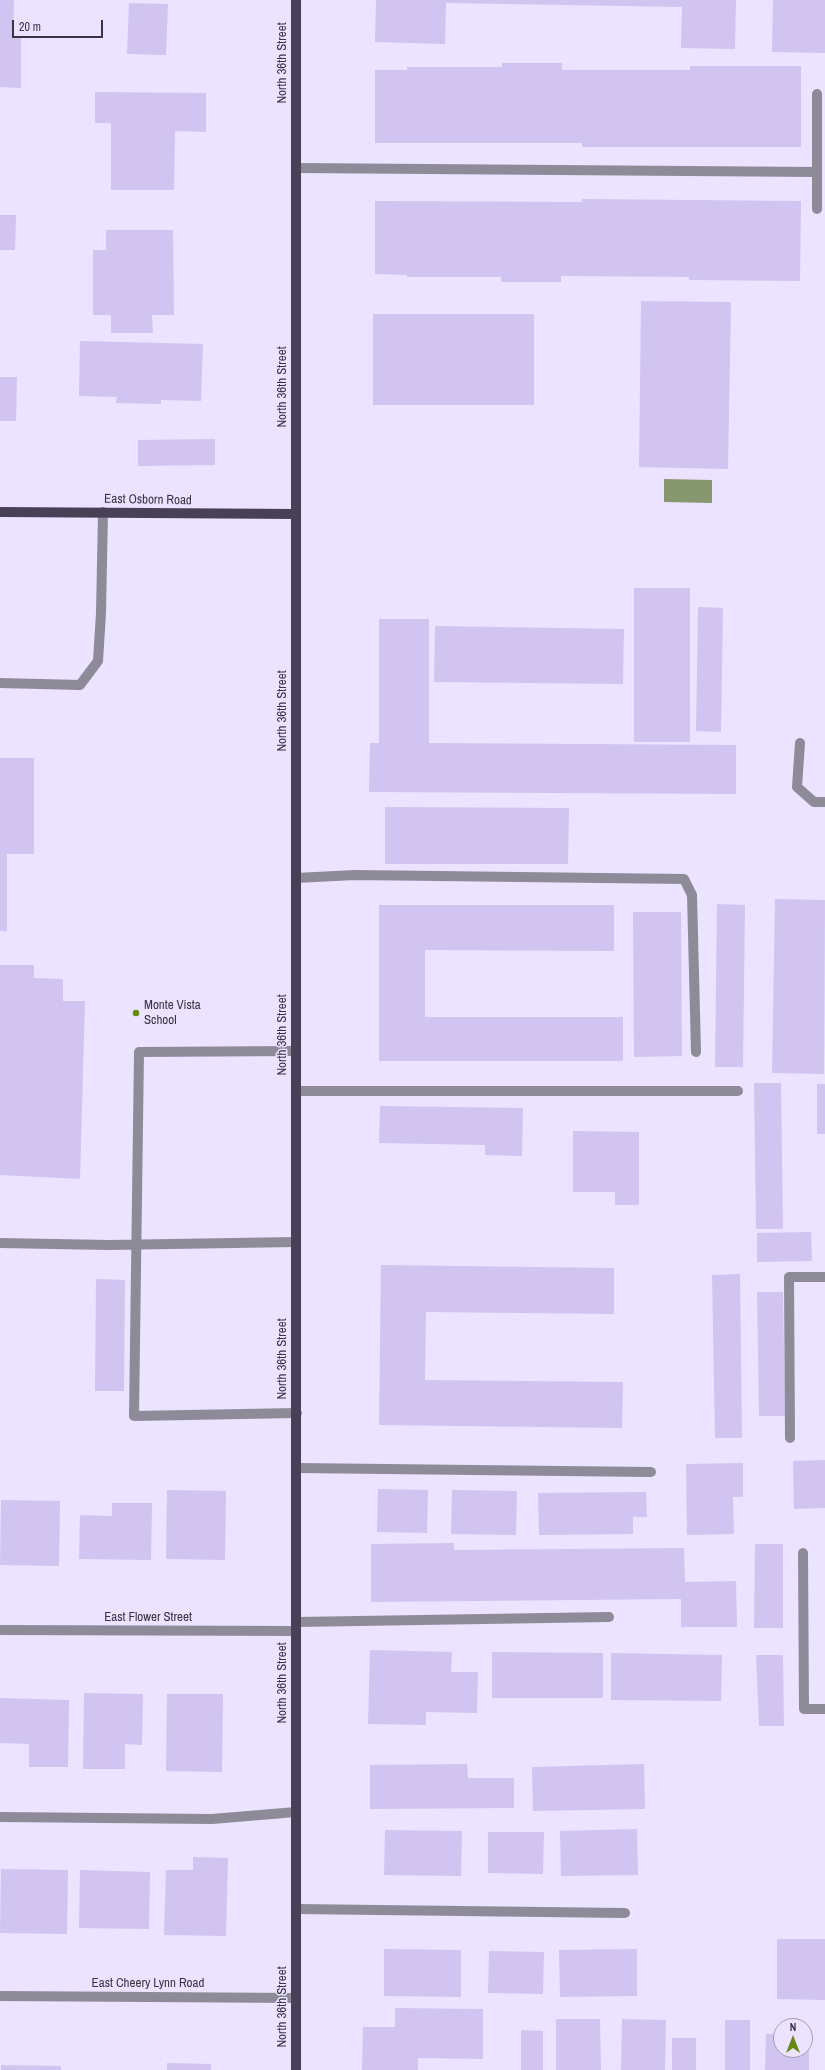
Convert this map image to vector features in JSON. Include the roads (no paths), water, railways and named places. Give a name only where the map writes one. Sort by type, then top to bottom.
[{"type":"main road","name":"North 36th Street","points":[[296,0],[296,2070]]},
{"type":"main road","name":"East Osborn Road","points":[[0,512],[296,514]]},
{"type":"street","points":[[817,94],[817,209]]},
{"type":"street","points":[[296,168],[817,172]]},
{"type":"street","points":[[0,683],[80,685],[98,661],[101,613],[103,512]]},
{"type":"street","points":[[800,743],[797,787],[814,802],[825,802]]},
{"type":"street","points":[[296,878],[355,874],[684,879],[692,895],[696,1052]]},
{"type":"street","points":[[296,1050],[138,1052],[134,1416],[297,1413]]},
{"type":"street","points":[[296,1091],[738,1091]]},
{"type":"street","points":[[0,1243],[136,1244],[296,1242]]},
{"type":"street","points":[[790,1438],[789,1277],[825,1277]]},
{"type":"street","points":[[297,1468],[651,1472]]},
{"type":"street","points":[[803,1553],[804,1709],[825,1709]]},
{"type":"street","name":"East Flower Street","points":[[0,1630],[296,1626],[608,1617]]},
{"type":"street","points":[[0,1817],[212,1819],[296,1812]]},
{"type":"street","points":[[296,1909],[625,1913]]},
{"type":"street","name":"East Cheery Lynn Road","points":[[0,1996],[296,1998]]},
{"type":"place","name":"Monte Vista School","points":[[136,1013]]}]
